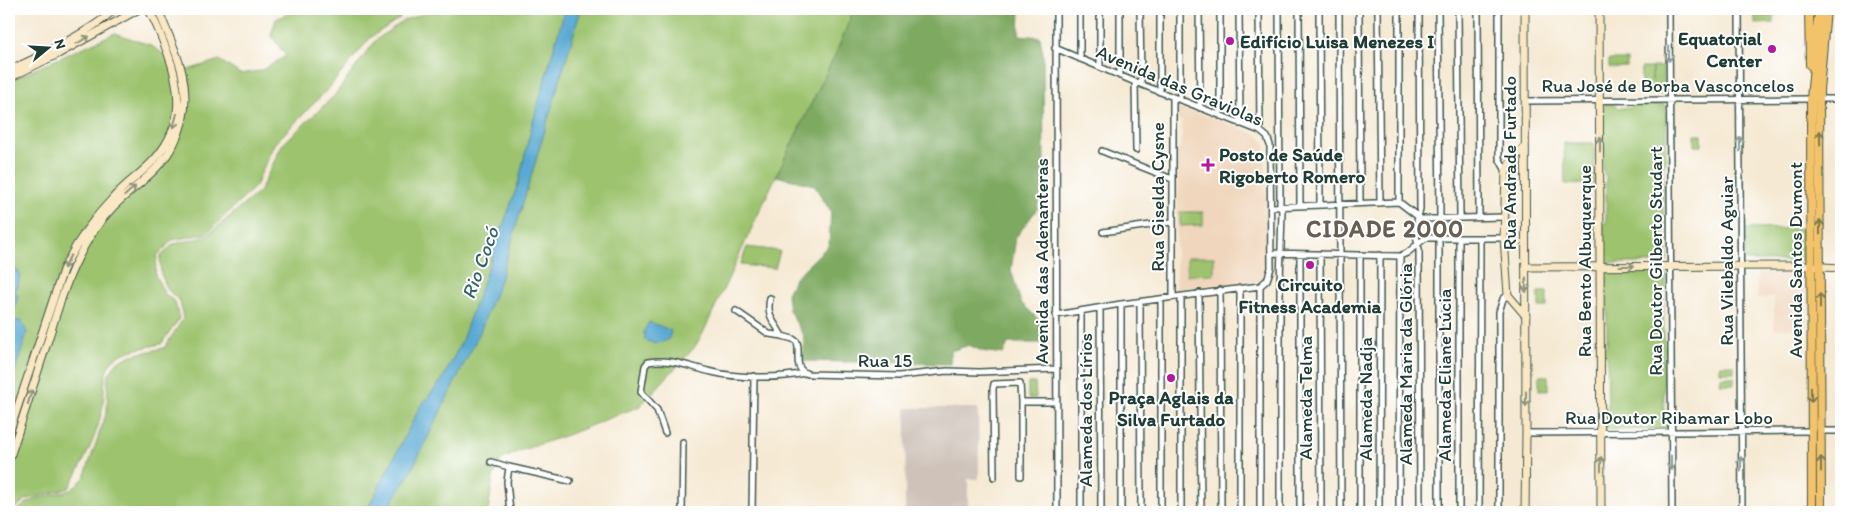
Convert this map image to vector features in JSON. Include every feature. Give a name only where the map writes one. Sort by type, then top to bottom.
[{"type":"main road","points":[[1809,9],[1810,60],[1813,74]]},
{"type":"main road","name":"Avenida Santos Dumont","points":[[1821,512],[1820,68],[1826,9]]},
{"type":"main road","name":"Avenida Santos Dumont","points":[[1812,512],[1811,99],[1819,13]]},
{"type":"main road","points":[[1811,187],[1820,186]]},
{"type":"main road","points":[[1811,351],[1821,350]]},
{"type":"main road","points":[[1811,364],[1820,364]]},
{"type":"street","points":[[9,70],[47,52],[78,34],[106,17],[113,9]]},
{"type":"street","points":[[9,78],[58,54],[139,9]]},
{"type":"street","points":[[9,433],[63,270],[70,255],[98,213],[151,163],[161,151],[174,125],[178,104],[177,83],[163,41],[148,9]]},
{"type":"street","points":[[9,460],[66,286],[86,243],[99,223],[114,206],[159,166],[179,134],[184,117],[185,101],[182,72],[158,9]]},
{"type":"street","name":"Avenida das Adenanteras","points":[[1056,9],[1057,512]]},
{"type":"street","points":[[1080,9],[1080,59]]},
{"type":"street","points":[[1100,9],[1100,67]]},
{"type":"street","points":[[1120,9],[1120,76]]},
{"type":"street","points":[[1136,150],[1140,9]]},
{"type":"street","points":[[1160,9],[1160,92]]},
{"type":"street","points":[[1180,9],[1180,100]]},
{"type":"street","points":[[1199,9],[1200,108]]},
{"type":"street","points":[[1220,9],[1220,116]]},
{"type":"street","points":[[1239,9],[1240,124]]},
{"type":"street","points":[[1259,9],[1260,131]]},
{"type":"street","points":[[1279,9],[1280,206],[1282,212],[1280,253],[1280,512]]},
{"type":"street","points":[[1299,9],[1300,206]]},
{"type":"street","points":[[1319,9],[1320,205]]},
{"type":"street","points":[[1339,9],[1341,512]]},
{"type":"street","points":[[1359,9],[1360,203]]},
{"type":"street","points":[[1378,9],[1380,203]]},
{"type":"street","points":[[1399,9],[1399,202]]},
{"type":"street","name":"Alameda Maria da Glória","points":[[1419,9],[1420,512]]},
{"type":"street","points":[[1438,9],[1440,217]]},
{"type":"street","points":[[1458,9],[1460,217]]},
{"type":"street","points":[[1478,9],[1480,216]]},
{"type":"street","points":[[1499,9],[1500,158],[1506,171]]},
{"type":"street","name":"Rua Andrade Furtado","points":[[1525,9],[1525,512]]},
{"type":"street","name":"Rua Bento Albuquerque","points":[[1599,9],[1601,512]]},
{"type":"street","name":"Rua Doutor Gilberto Studart","points":[[1669,9],[1672,512]]},
{"type":"street","name":"Rua Vilebaldo Aguiar","points":[[1739,9],[1742,512]]},
{"type":"street","name":"Avenida das Graviolas","points":[[1055,48],[1120,76],[1260,131],[1266,137],[1270,145],[1271,253],[1270,274],[1267,280],[1260,286]]},
{"type":"street","name":"Rua Giselda Cysne","points":[[1172,297],[1173,97]]},
{"type":"street","name":"Rua José de Borba Vasconcelos","points":[[1525,100],[1811,99]]},
{"type":"street","name":"Rua José de Borba Vasconcelos","points":[[1820,99],[1841,99]]},
{"type":"street","points":[[1525,147],[1510,163],[1506,171],[1504,238],[1508,295],[1526,316]]},
{"type":"street","points":[[1102,151],[1172,178]]},
{"type":"street","points":[[1271,207],[1399,202],[1422,219],[1480,216],[1504,217]]},
{"type":"street","points":[[1103,232],[1172,222]]},
{"type":"street","points":[[1439,238],[1439,512]]},
{"type":"street","name":"Alameda Eliane Lúcia","points":[[1459,238],[1459,512]]},
{"type":"street","points":[[1479,512],[1480,238]]},
{"type":"street","points":[[1271,253],[1400,256],[1407,253],[1424,239],[1504,238]]},
{"type":"street","points":[[1300,254],[1300,512]]},
{"type":"street","name":"Alameda Telma","points":[[1320,254],[1321,512]]},
{"type":"street","points":[[1360,255],[1360,512]]},
{"type":"street","name":"Alameda Nadja","points":[[1379,512],[1380,255]]},
{"type":"street","points":[[1399,512],[1400,256]]},
{"type":"street","points":[[1526,267],[1811,266],[1841,268]]},
{"type":"street","points":[[1056,315],[1121,304],[1260,286],[1260,512]]},
{"type":"street","points":[[1240,288],[1240,512]]},
{"type":"street","points":[[1220,290],[1221,512]]},
{"type":"street","points":[[1199,293],[1201,512]]},
{"type":"street","points":[[1499,512],[1500,312],[1503,300],[1508,295]]},
{"type":"street","points":[[1180,296],[1181,512]]},
{"type":"street","points":[[770,298],[769,313],[784,336]]},
{"type":"street","points":[[1161,299],[1161,512]]},
{"type":"street","points":[[1140,302],[1141,512]]},
{"type":"street","points":[[1121,304],[1121,512]]},
{"type":"street","name":"Alameda dos Lírios","points":[[1100,308],[1101,512]]},
{"type":"street","points":[[736,311],[769,334],[784,336],[797,342],[799,348],[799,369],[804,373]]},
{"type":"street","points":[[1081,311],[1081,512]]},
{"type":"street","name":"Rua 15","points":[[664,433],[657,410],[641,392],[648,362],[674,362],[730,376],[792,376],[804,373],[899,376],[947,371],[979,372],[1057,369]]},
{"type":"street","points":[[752,512],[754,376]]},
{"type":"street","points":[[994,476],[994,384],[1020,383],[1022,476]]},
{"type":"street","points":[[1021,402],[1056,402]]},
{"type":"street","name":"Rua Doutor Ribamar Lobo","points":[[1526,433],[1812,431]]},
{"type":"street","points":[[1822,431],[1841,431]]},
{"type":"street","points":[[682,512],[683,442]]},
{"type":"street","points":[[491,462],[570,481]]},
{"type":"street","points":[[508,467],[507,493],[510,512]]},
{"type":"shaded area","points":[[1745,9],[1803,9],[1803,11],[1745,12]]},
{"type":"shaded area","points":[[1177,108],[1214,118],[1258,135],[1265,143],[1267,272],[1259,282],[1219,288],[1215,284],[1176,289],[1177,148],[1181,147],[1182,121],[1177,121]]},
{"type":"shaded area","points":[[1757,272],[1802,272],[1806,275],[1807,328],[1774,329],[1774,298],[1757,298]]},
{"type":"shaded area","points":[[906,408],[978,408],[979,479],[968,479],[968,512],[905,512]]},
{"type":"green space","points":[[335,9],[398,9],[401,17],[370,38],[329,88],[274,144],[255,187],[206,234],[172,240],[157,256],[155,275],[165,294],[175,302],[179,319],[161,344],[124,353],[110,364],[107,370],[103,404],[93,441],[69,488],[25,500],[11,512],[9,509],[9,81],[115,33],[150,45],[188,70],[219,60],[240,74],[260,71],[286,56],[271,35],[276,19],[293,11],[329,11]]},
{"type":"green space","points":[[427,9],[565,9],[532,125],[518,184],[461,343],[442,380],[420,407],[366,512],[16,512],[25,504],[39,498],[71,490],[84,478],[107,411],[108,376],[117,362],[132,355],[164,348],[183,319],[180,301],[168,290],[161,274],[160,257],[173,244],[205,237],[260,191],[282,145],[334,96],[376,40],[404,20],[420,15]]},
{"type":"green space","points":[[581,9],[854,9],[837,51],[703,333],[694,348],[640,406],[567,435],[519,451],[501,460],[493,477],[488,512],[386,512],[412,469],[500,280]]},
{"type":"green space","points":[[854,9],[1020,9],[1019,35],[1040,37],[1043,54],[1044,176],[1037,209],[1016,237],[1011,270],[1021,303],[1047,327],[1047,343],[1008,343],[1003,354],[982,351],[969,345],[951,351],[950,364],[802,361],[804,337],[789,310],[787,294],[794,279],[829,245],[831,212],[814,185],[776,176],[837,51]]},
{"type":"green space","points":[[1755,15],[1774,15],[1774,23],[1755,24]]},
{"type":"green space","points":[[1609,60],[1627,60],[1627,67],[1609,68]]},
{"type":"green space","points":[[1663,67],[1663,94],[1641,94],[1641,68]]},
{"type":"green space","points":[[1606,104],[1614,104],[1618,108],[1630,108],[1634,104],[1663,104],[1666,107],[1666,162],[1663,166],[1663,235],[1667,239],[1667,261],[1665,263],[1606,263],[1604,261],[1603,224],[1606,222],[1606,177],[1603,171],[1603,108]]},
{"type":"green space","points":[[1694,134],[1702,134],[1702,146],[1694,146]]},
{"type":"green space","points":[[1564,143],[1594,143],[1595,184],[1565,184]]},
{"type":"green space","points":[[1180,212],[1203,212],[1203,225],[1180,226]]},
{"type":"green space","points":[[1806,228],[1805,261],[1745,261],[1745,229]]},
{"type":"green space","points":[[747,247],[780,251],[775,268],[740,265]]},
{"type":"green space","points":[[1187,257],[1214,257],[1214,274],[1187,275]]},
{"type":"green space","points":[[1607,270],[1666,271],[1666,287],[1663,289],[1664,344],[1667,347],[1667,353],[1663,356],[1664,411],[1667,415],[1667,429],[1606,430],[1604,428],[1604,412],[1608,408],[1607,356],[1604,353],[1604,347],[1607,344],[1607,289],[1603,286],[1603,273]]},
{"type":"green space","points":[[1539,292],[1547,292],[1547,307],[1539,307]]},
{"type":"green space","points":[[1720,365],[1734,365],[1734,372],[1720,372]]},
{"type":"green space","points":[[1539,376],[1548,376],[1548,390],[1539,390]]},
{"type":"green space","points":[[1721,377],[1734,377],[1734,384],[1720,384]]},
{"type":"green space","points":[[1028,383],[1035,383],[1036,398],[1028,398]]},
{"type":"water","name":"Rio Cocó","points":[[565,9],[581,9],[500,280],[480,332],[412,469],[386,512],[366,512],[420,407],[442,380],[461,343],[518,184],[532,125]]},
{"type":"water","points":[[13,268],[20,273],[18,287],[14,289],[18,296],[12,320],[22,321],[27,333],[9,390],[9,269]]},
{"type":"water","points":[[649,322],[670,330],[668,340],[655,344],[645,340],[644,331]]},
{"type":"water","points":[[1575,413],[1588,417],[1591,424],[1572,424]]},
{"type":"place","name":"Edifício Luisa Menezes I","points":[[1230,41]]},
{"type":"place","name":"Equatorial Center","points":[[1772,49]]},
{"type":"place","name":"Posto de Saúde Rigoberto Romero","points":[[1208,165]]},
{"type":"place","name":"Circuito Fitness Academia","points":[[1310,265]]},
{"type":"place","name":"Praça Aglais da Silva Furtado","points":[[1171,378]]},
{"type":"district","name":"CIDADE 2000","points":[[1385,229]]}]
